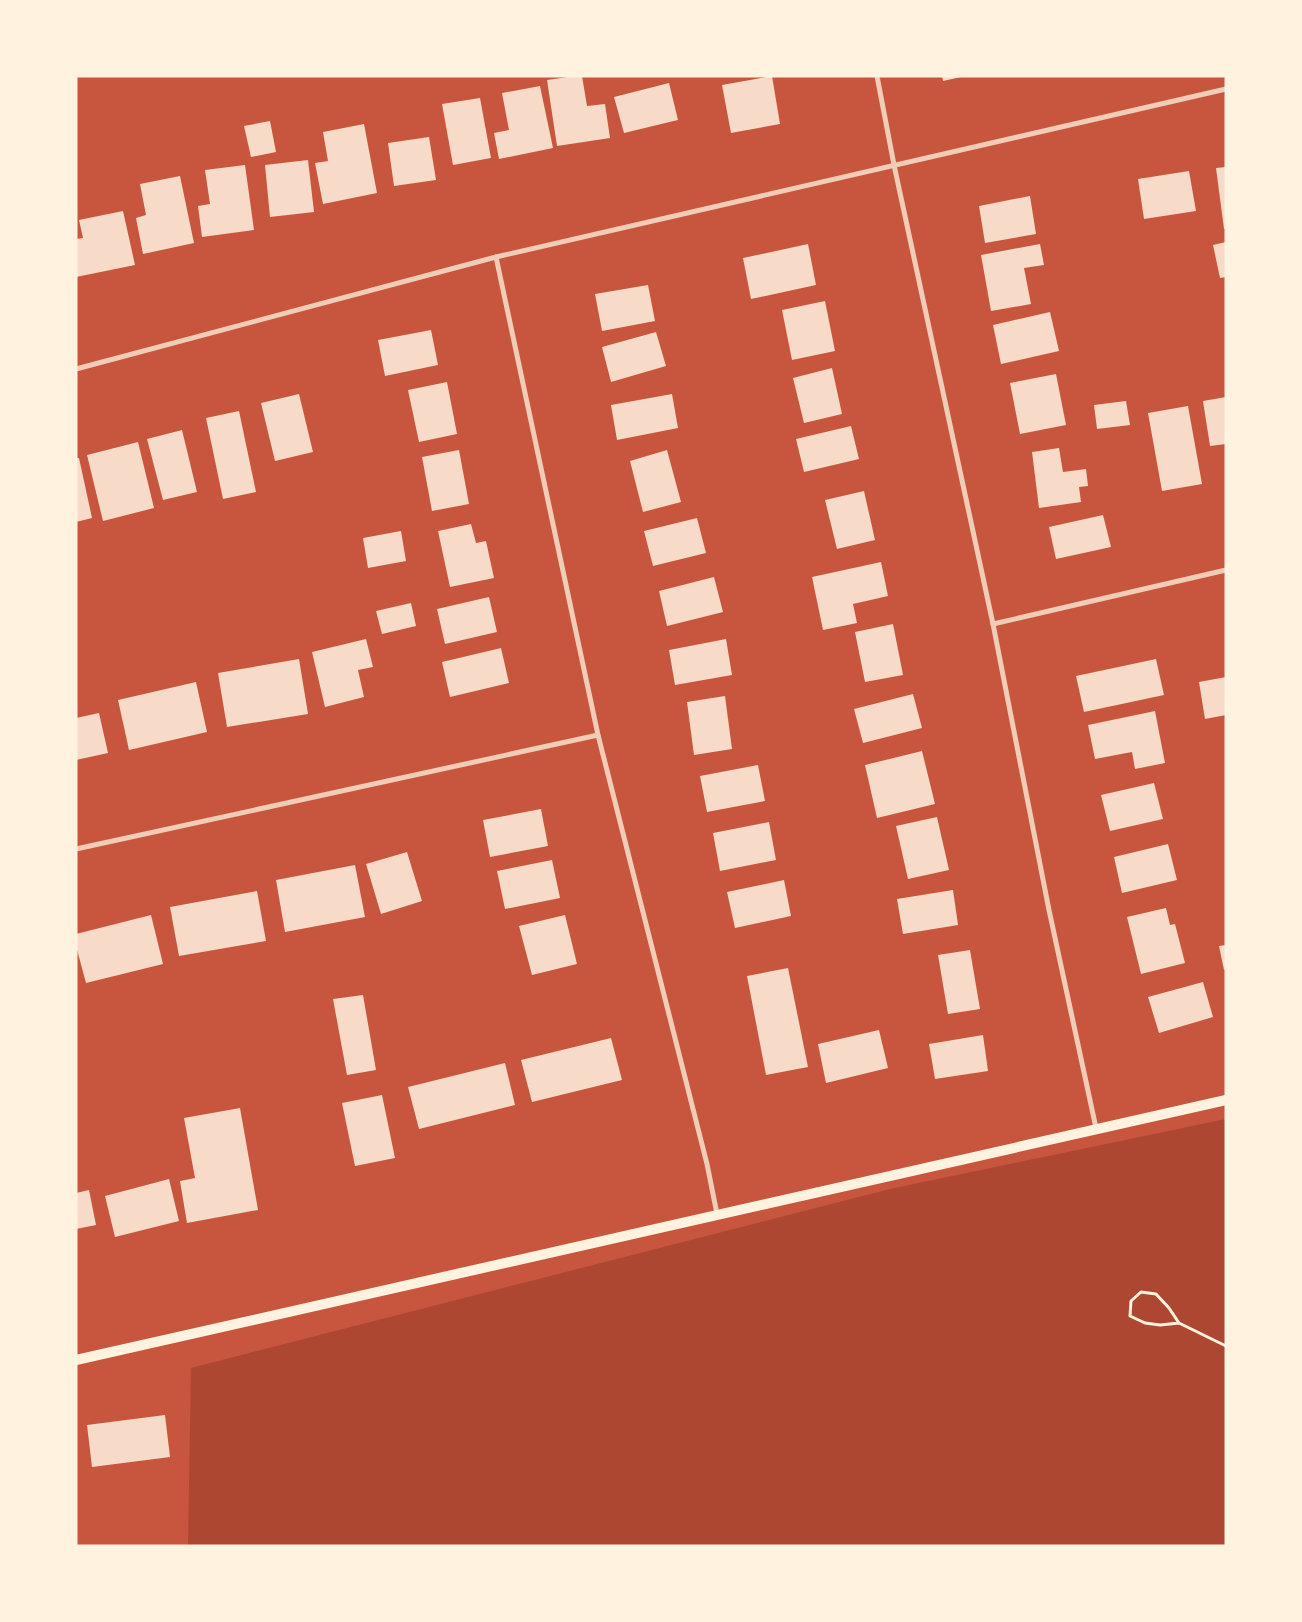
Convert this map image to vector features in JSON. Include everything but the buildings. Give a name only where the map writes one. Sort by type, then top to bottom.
[{"type":"main road","points":[[76,1360],[1226,1100]]},
{"type":"street","points":[[877,76],[894,165],[994,624],[1049,910],[1096,1128]]},
{"type":"street","points":[[76,369],[496,257],[1226,89]]},
{"type":"street","points":[[496,257],[598,735],[707,1164],[717,1214]]},
{"type":"street","points":[[994,624],[1226,570]]},
{"type":"street","points":[[76,849],[598,735]]},
{"type":"path","points":[[1179,1323],[1156,1294],[1141,1292],[1131,1301],[1130,1316],[1146,1323],[1179,1323],[1226,1346]]},
{"type":"shaded area","points":[[1226,1119],[1226,1546],[188,1546],[191,1368],[890,1189]]}]
